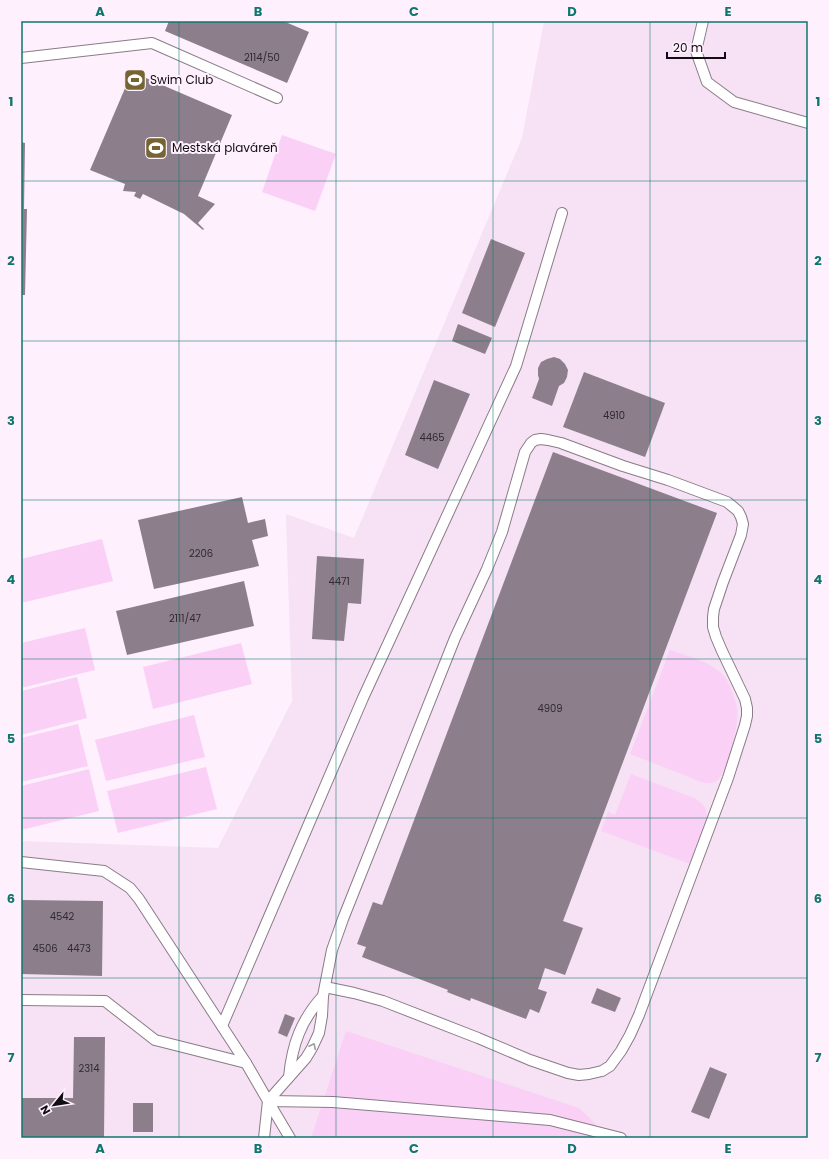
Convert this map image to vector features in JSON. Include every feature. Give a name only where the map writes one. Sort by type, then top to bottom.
[{"type":"lane","points":[[703,21],[696,51],[707,82],[734,102],[808,123]]},
{"type":"lane","points":[[21,58],[152,43],[277,98]]},
{"type":"lane","points":[[222,1026],[363,698],[516,366],[562,213]]},
{"type":"lane","points":[[264,1138],[268,1102],[306,1058],[317,1038],[322,1016],[324,992],[332,950],[343,919],[455,638],[487,569],[502,532],[522,462],[531,442],[541,439],[561,443],[623,466],[704,492],[726,502],[738,511],[742,524],[741,535],[714,609],[713,627],[747,708],[745,725],[728,778],[655,974],[630,1036],[610,1066],[602,1071],[589,1074],[579,1075],[568,1073],[537,1063],[478,1038],[366,996],[324,992]]},
{"type":"lane","points":[[21,862],[104,871],[130,888],[139,899],[246,1063],[290,1138]]},
{"type":"lane","points":[[289,1077],[292,1055],[303,1024],[324,992]]},
{"type":"lane","points":[[21,1000],[105,1001],[155,1040],[246,1063]]},
{"type":"lane","points":[[268,1102],[333,1102],[550,1120],[621,1138]]},
{"type":"shaded area","points":[[544,21],[808,21],[808,1138],[21,1138],[21,841],[218,848],[292,701],[286,514],[354,538],[522,138]]},
{"type":"shaded area","points":[[282,135],[336,154],[315,211],[262,192]]},
{"type":"shaded area","points":[[102,539],[113,581],[21,603],[21,559]]},
{"type":"shaded area","points":[[85,628],[95,670],[21,688],[21,643]]},
{"type":"shaded area","points":[[241,643],[252,684],[153,709],[143,667]]},
{"type":"shaded area","points":[[670,650],[706,663],[719,671],[726,679],[734,697],[737,716],[733,745],[727,764],[716,781],[707,783],[700,782],[630,754]]},
{"type":"shaded area","points":[[77,677],[87,718],[21,735],[21,691]]},
{"type":"shaded area","points":[[194,715],[205,757],[106,781],[95,740]]},
{"type":"shaded area","points":[[78,724],[88,766],[21,782],[21,738]]},
{"type":"shaded area","points":[[206,767],[217,809],[118,833],[107,791]]},
{"type":"shaded area","points":[[89,769],[99,811],[21,830],[21,786]]},
{"type":"shaded area","points":[[631,774],[694,798],[704,806],[707,818],[690,864],[601,831],[608,812],[615,815]]},
{"type":"shaded area","points":[[346,1031],[579,1108],[610,1138],[311,1138]]},
{"type":"building","points":[[169,21],[283,21],[309,32],[287,83],[165,31]]},
{"type":"building","points":[[132,72],[232,115],[198,196],[215,204],[198,223],[204,229],[203,230],[184,214],[143,194],[140,199],[134,196],[136,192],[123,191],[125,184],[90,170]]},
{"type":"building","points":[[21,142],[25,143],[24,209],[27,209],[25,295],[21,295]]},
{"type":"building","points":[[491,239],[525,253],[495,327],[462,313]]},
{"type":"building","points":[[458,324],[492,338],[485,354],[452,341]]},
{"type":"building","points":[[554,357],[560,359],[568,370],[567,377],[564,383],[559,386],[552,406],[532,398],[539,379],[538,368],[541,362]]},
{"type":"building","points":[[584,372],[665,403],[645,457],[563,427]]},
{"type":"building","points":[[434,380],[470,394],[438,469],[405,455]]},
{"type":"building","points":[[553,452],[717,513],[563,921],[583,928],[565,975],[545,968],[538,989],[547,992],[539,1013],[530,1009],[526,1019],[471,998],[470,1001],[447,992],[448,990],[362,957],[366,947],[357,944],[373,902],[382,905]]},
{"type":"building","points":[[242,497],[248,523],[265,519],[268,536],[252,540],[259,566],[154,589],[138,520]]},
{"type":"building","points":[[317,556],[364,559],[361,604],[348,603],[344,641],[312,639]]},
{"type":"building","points":[[244,581],[254,626],[127,655],[116,611]]},
{"type":"building","points":[[21,900],[103,901],[102,976],[21,974]]},
{"type":"building","points":[[597,988],[621,998],[615,1012],[591,1003]]},
{"type":"building","points":[[285,1014],[295,1018],[287,1037],[278,1033]]},
{"type":"building","points":[[74,1037],[105,1037],[104,1138],[21,1138],[21,1098],[73,1098]]},
{"type":"building","points":[[710,1067],[727,1074],[709,1119],[691,1112]]},
{"type":"building","points":[[133,1103],[153,1103],[153,1132],[133,1132]]},
{"type":"place","name":"Swim Club","points":[[135,80]]},
{"type":"place","name":"Mestská plaváreň","points":[[156,148]]}]
